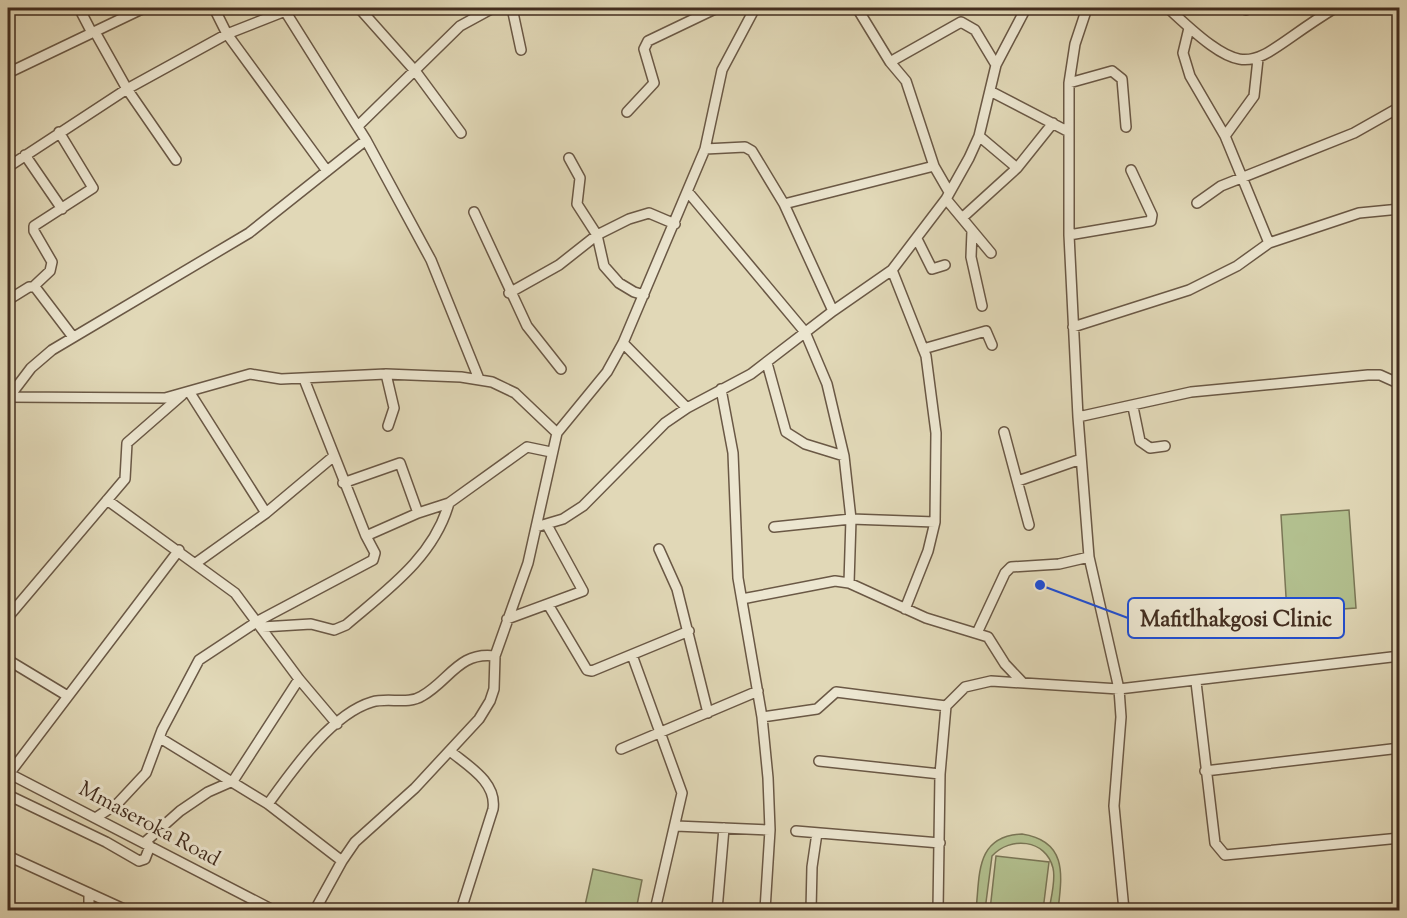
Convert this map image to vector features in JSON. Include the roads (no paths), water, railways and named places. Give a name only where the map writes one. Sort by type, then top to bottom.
[{"type":"street","points":[[79,8],[127,89],[176,160]]},
{"type":"street","points":[[8,74],[93,33],[127,11],[144,8]]},
{"type":"street","points":[[214,8],[227,34],[327,171]]},
{"type":"street","points":[[358,8],[416,72],[461,133]]},
{"type":"street","points":[[358,126],[416,72],[460,26],[493,8]]},
{"type":"street","points":[[512,8],[521,50]]},
{"type":"street","points":[[627,112],[654,83],[644,50],[648,41],[717,8]]},
{"type":"street","points":[[315,910],[355,842],[415,788],[479,719],[490,701],[494,690],[495,656],[528,563],[557,433],[607,372],[623,343],[705,149],[722,70],[751,8]]},
{"type":"street","points":[[857,8],[890,62],[906,81],[934,166],[948,196],[962,218],[991,253]]},
{"type":"street","points":[[536,527],[547,525],[583,506],[665,423],[767,363],[832,311],[892,270],[948,196],[979,136],[996,65],[1026,8]]},
{"type":"street","points":[[1087,8],[1075,44],[1069,83],[1069,235],[1078,417],[1089,557],[1119,689],[1121,717],[1114,806],[1124,910]]},
{"type":"street","points":[[1168,8],[1189,28],[1234,60],[1258,59],[1335,8]]},
{"type":"street","points":[[8,166],[127,89],[227,34],[289,9],[366,140],[437,272],[479,379]]},
{"type":"street","points":[[890,62],[961,22],[975,30],[996,65]]},
{"type":"street","points":[[1189,28],[1184,59],[1190,76],[1225,136],[1269,243]]},
{"type":"street","points":[[1225,136],[1254,96],[1258,59]]},
{"type":"street","points":[[1069,83],[1112,72],[1119,74],[1126,127]]},
{"type":"street","points":[[990,92],[1069,132]]},
{"type":"street","points":[[1197,203],[1221,186],[1354,133],[1400,106]]},
{"type":"street","points":[[962,218],[1017,168],[1053,123]]},
{"type":"street","points":[[8,300],[33,287],[50,271],[52,262],[34,228],[91,192],[93,186],[59,132]]},
{"type":"street","points":[[979,136],[1017,168]]},
{"type":"street","points":[[8,397],[41,359],[73,337],[249,233],[366,140]]},
{"type":"street","points":[[705,149],[749,148],[784,204],[832,311]]},
{"type":"street","points":[[25,155],[62,209]]},
{"type":"street","points":[[569,158],[580,178],[577,204],[597,235],[604,266],[611,275],[634,292],[644,295]]},
{"type":"street","points":[[784,204],[934,166]]},
{"type":"street","points":[[1069,235],[1151,221],[1152,215],[1131,170]]},
{"type":"street","points":[[688,192],[805,332],[827,384],[844,456],[851,519],[849,583]]},
{"type":"street","points":[[1073,327],[1190,290],[1237,266],[1269,243],[1359,213],[1400,209]]},
{"type":"street","points":[[474,212],[509,293],[527,326],[561,369]]},
{"type":"street","points":[[509,293],[559,265],[597,235],[628,219],[649,213],[675,224]]},
{"type":"street","points":[[972,231],[971,257],[982,306]]},
{"type":"street","points":[[916,239],[932,269],[945,265]]},
{"type":"street","points":[[892,270],[924,349],[936,433],[935,522],[928,550],[905,609]]},
{"type":"street","points":[[33,287],[73,337]]},
{"type":"street","points":[[924,349],[986,331],[992,345]]},
{"type":"street","points":[[623,343],[687,408]]},
{"type":"street","points":[[767,363],[786,432],[805,444],[844,456]]},
{"type":"street","points":[[8,397],[165,398],[250,374],[282,379],[386,374],[479,379],[492,382],[515,393],[557,433]]},
{"type":"street","points":[[386,374],[394,408],[388,426]]},
{"type":"street","points":[[1078,417],[1133,407],[1191,392],[1368,375],[1380,375],[1400,384]]},
{"type":"street","points":[[97,817],[118,803],[141,780],[199,660],[373,560],[375,553],[344,483],[304,379]]},
{"type":"street","points":[[721,389],[734,453],[737,508],[736,547],[742,599],[762,717],[770,830],[765,910]]},
{"type":"street","points":[[8,617],[125,479],[127,443],[187,393]]},
{"type":"street","points":[[187,393],[266,513]]},
{"type":"street","points":[[1133,407],[1140,441],[1150,448],[1165,447]]},
{"type":"street","points":[[1004,432],[1029,525]]},
{"type":"street","points":[[366,536],[418,513],[449,503],[527,447],[551,452]]},
{"type":"street","points":[[196,563],[266,513],[334,456]]},
{"type":"street","points":[[1018,481],[1081,459]]},
{"type":"street","points":[[344,483],[400,463],[418,513]]},
{"type":"street","points":[[107,500],[179,550],[235,593],[260,624],[298,679],[337,724]]},
{"type":"street","points":[[260,624],[310,624],[334,630],[346,625],[406,573],[427,549],[440,532],[449,503]]},
{"type":"street","points":[[774,527],[851,519],[935,522]]},
{"type":"street","points":[[507,619],[549,606],[581,593],[583,590],[547,525]]},
{"type":"street","points":[[659,549],[677,589],[708,713]]},
{"type":"street","points":[[8,773],[179,550]]},
{"type":"street","points":[[977,633],[1005,573],[1011,567],[1059,564],[1089,557]]},
{"type":"street","points":[[742,599],[834,581],[849,583],[905,609],[988,637],[994,643],[1005,664],[1023,683]]},
{"type":"street","points":[[549,606],[587,670],[592,671],[689,632]]},
{"type":"street","points":[[632,655],[682,793],[655,910]]},
{"type":"street","points":[[268,804],[292,771],[337,724],[373,702],[418,698],[468,658],[495,656]]},
{"type":"street","points":[[938,910],[940,774],[946,706],[954,695],[973,684],[991,681],[1119,689],[1196,682],[1400,656]]},
{"type":"street","points":[[8,660],[66,695]]},
{"type":"street","points":[[8,795],[106,842],[139,861],[145,859],[147,844],[180,811],[208,792],[233,781],[298,679]]},
{"type":"street","points":[[1196,682],[1215,843],[1225,855],[1400,838]]},
{"type":"street","points":[[621,749],[758,691]]},
{"type":"street","points":[[762,717],[817,709],[836,693],[946,706]]},
{"type":"street","points":[[160,738],[268,804],[342,861]]},
{"type":"street","points":[[1205,771],[1400,748]]},
{"type":"street","points":[[450,751],[485,780],[494,796],[493,809],[461,910]]},
{"type":"street","points":[[819,761],[940,774]]},
{"type":"street","name":"Mmaseroka Road","points":[[8,773],[273,910]]},
{"type":"street","points":[[676,826],[770,830]]},
{"type":"street","points":[[717,910],[724,828]]},
{"type":"street","points":[[796,831],[940,843]]},
{"type":"street","points":[[811,910],[812,867],[817,833]]},
{"type":"street","points":[[8,856],[126,910]]},
{"type":"street","points":[[89,893],[89,910]]},
{"type":"street","points":[[1393,910],[1400,908]]},
{"type":"place","name":"Mafitlhakgosi Clinic","points":[[1040,585]]}]
